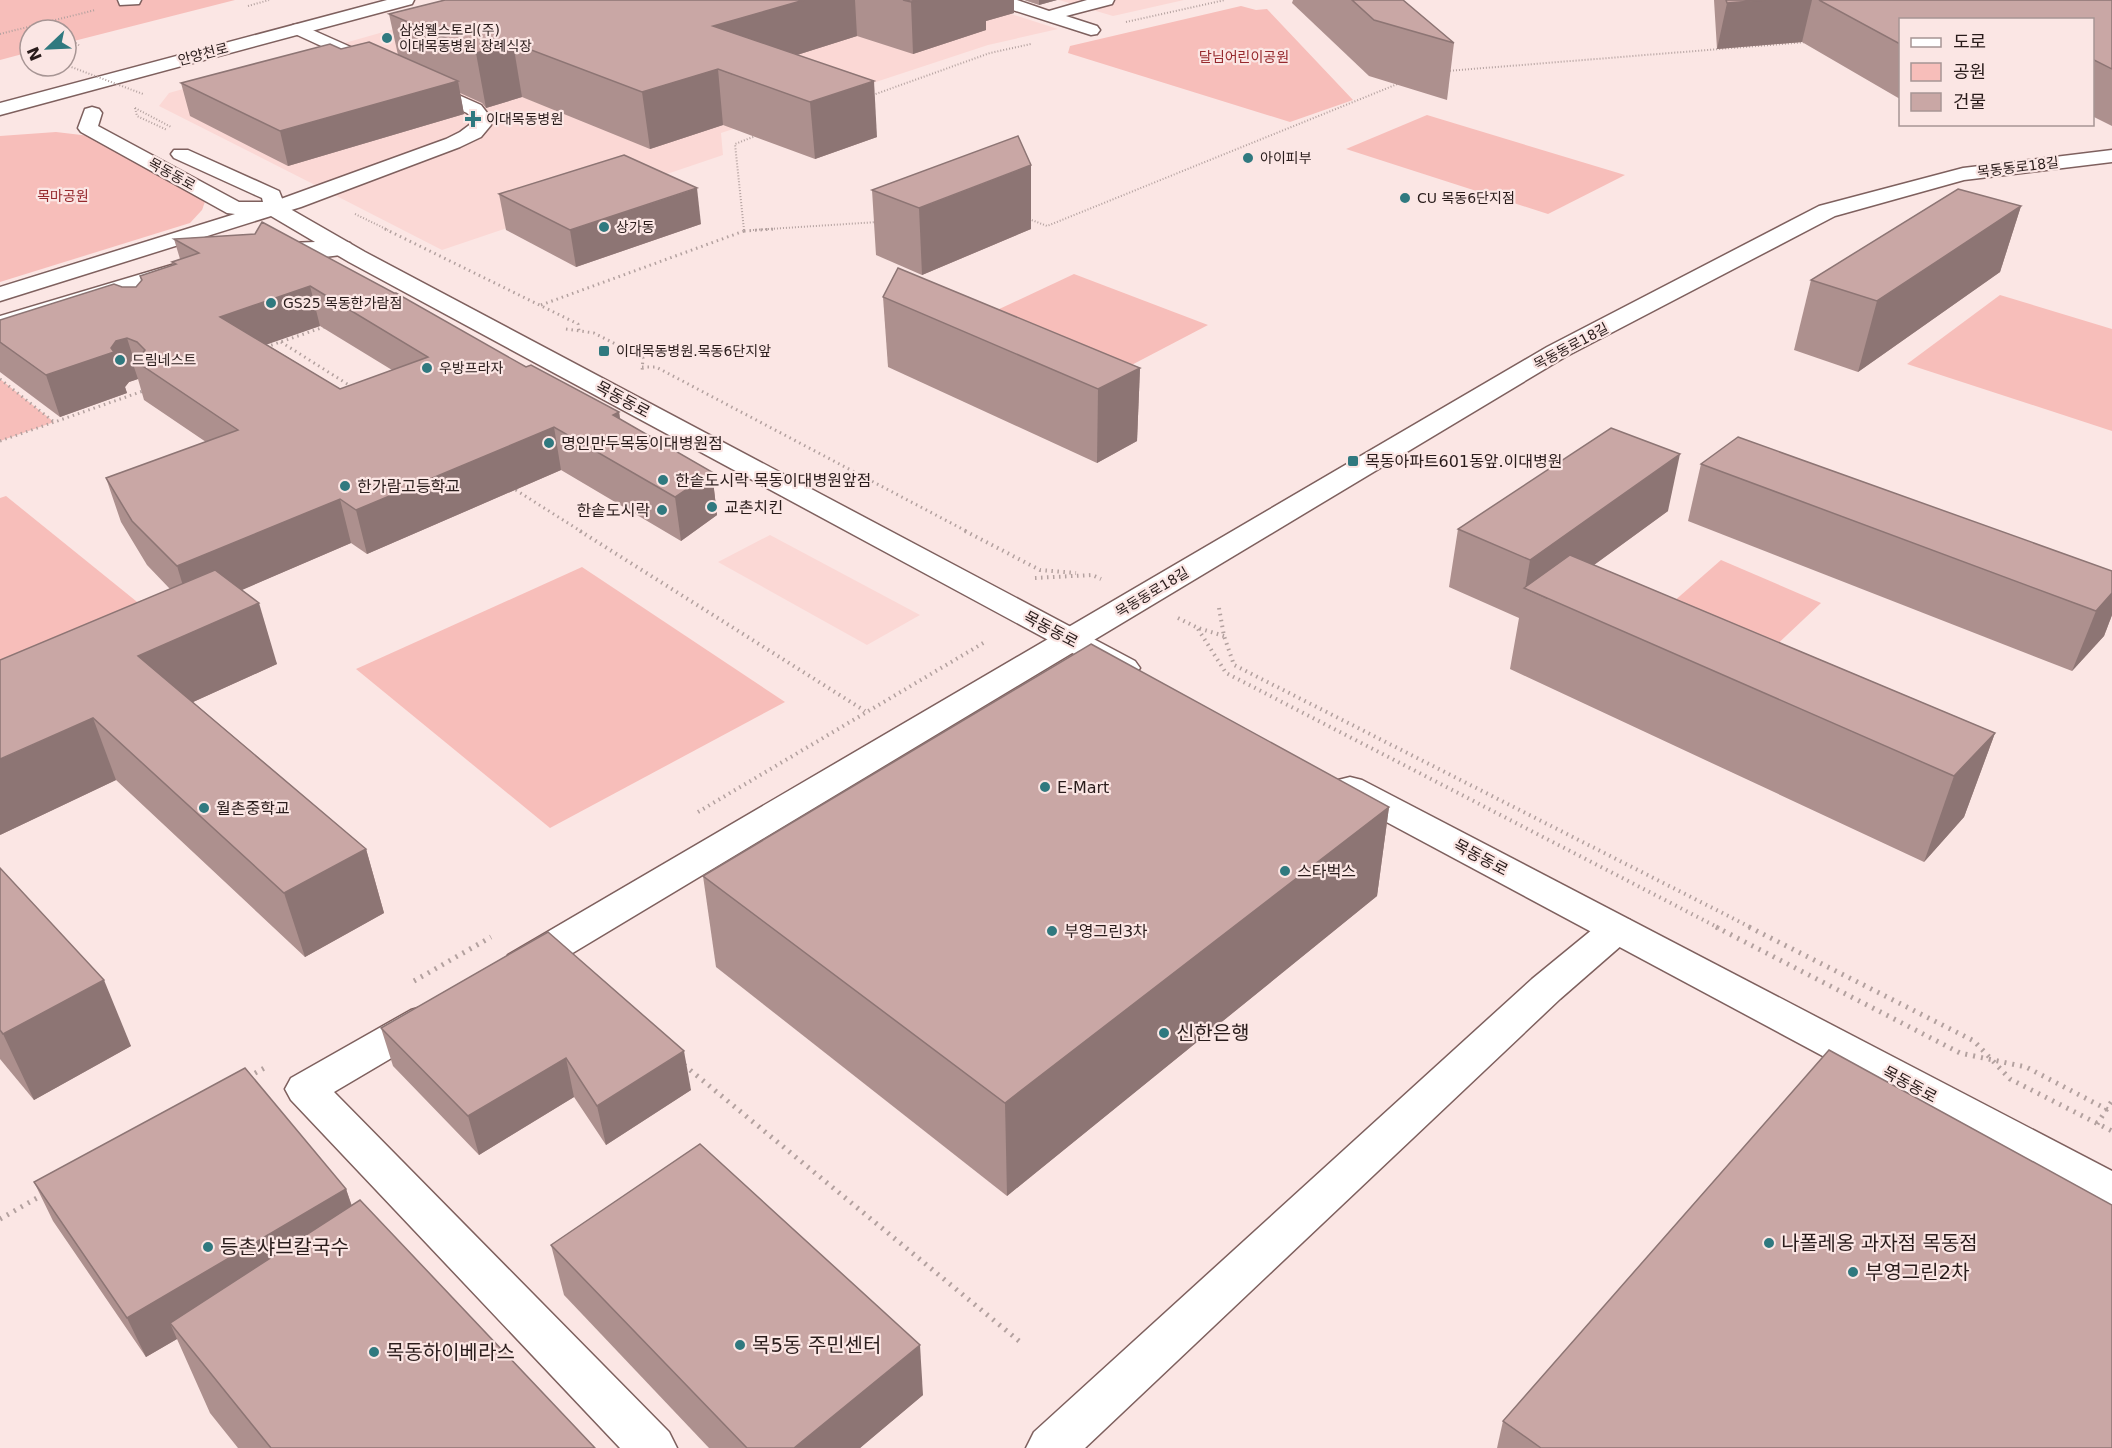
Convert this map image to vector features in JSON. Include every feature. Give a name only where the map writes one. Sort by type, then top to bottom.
[{"type":"main road","name":"안양천로","points":[[0,109],[405,0]]},
{"type":"main road","points":[[1000,0],[1092,30]]},
{"type":"main road","points":[[1047,16],[1106,0]]},
{"type":"main road","points":[[0,294],[362,180],[458,139],[479,128],[482,123],[482,119],[474,108],[298,29]]},
{"type":"main road","points":[[55,94],[113,121]]},
{"type":"main road","name":"목동동로","points":[[92,113],[88,128],[235,208],[275,209],[342,248],[1154,684]]},
{"type":"main road","name":"목동동로","points":[[163,145],[213,171],[242,180],[272,195],[275,209]]},
{"type":"main road","name":"목동동로18길","points":[[495,980],[1556,352],[1827,211],[1963,174],[2112,156]]},
{"type":"main road","name":"목동동로","points":[[249,250],[342,248]]},
{"type":"main road","points":[[0,324],[203,262]]},
{"type":"main road","points":[[101,293],[124,308]]},
{"type":"main road","name":"목동동로","points":[[1323,773],[2112,1191]]},
{"type":"main road","points":[[1051,1448],[1538,998],[1617,929]]},
{"type":"main road","points":[[455,1003],[306,1089],[652,1448]]},
{"type":"path","points":[[248,6],[269,0]]},
{"type":"path","points":[[868,96],[990,53],[1225,0]]},
{"type":"path","points":[[64,18],[130,1]]},
{"type":"path","points":[[0,34],[18,30]]},
{"type":"path","points":[[1440,71],[1814,41]]},
{"type":"path","points":[[78,69],[143,94]]},
{"type":"path","points":[[1028,219],[1047,226],[1404,82]]},
{"type":"path","points":[[135,108],[141,112]]},
{"type":"path","points":[[744,231],[735,144],[768,132]]},
{"type":"path","points":[[354,214],[578,324],[579,337]]},
{"type":"path","points":[[541,305],[744,231],[880,222]]},
{"type":"path","points":[[260,350],[333,324]]},
{"type":"path","points":[[281,342],[362,393]]},
{"type":"path","points":[[636,367],[656,368],[1040,570],[1092,574]]},
{"type":"path","points":[[0,379],[54,422]]},
{"type":"path","points":[[0,441],[152,387]]},
{"type":"path","points":[[502,482],[865,711]]},
{"type":"path","points":[[1219,608],[1224,636],[1234,665],[1974,1041],[2010,1079],[2112,1131]]},
{"type":"path","points":[[1224,636],[1198,628],[1226,673],[1960,1053],[2026,1067],[2109,1111]]},
{"type":"path","points":[[682,1063],[1019,1341]]},
{"type":"path","points":[[2097,1124],[2109,1111],[2112,1101]]},
{"type":"shaded area","name":"이대목동병원","points":[[967,0],[1058,29],[988,45],[721,133],[723,155],[442,250],[319,187],[329,183],[315,185],[159,106],[169,93],[394,29]]},
{"type":"shaded area","points":[[1059,0],[1184,0],[1113,16]]},
{"type":"shaded area","points":[[770,535],[920,615],[867,645],[718,562]]},
{"type":"green space","points":[[0,0],[235,0],[78,40],[78,18],[18,18],[18,55],[0,60]]},
{"type":"green space","name":"달님어린이공원","points":[[1241,6],[1256,10],[1267,9],[1353,100],[1290,122],[1068,53],[1070,46]]},
{"type":"green space","points":[[1427,115],[1625,175],[1548,214],[1346,149]]},
{"type":"green space","name":"목마공원","points":[[56,132],[90,136],[206,199],[202,210],[190,223],[0,282],[0,136]]},
{"type":"green space","points":[[1074,274],[1208,325],[1101,381],[965,325]]},
{"type":"green space","points":[[2000,295],[2112,329],[2112,431],[1907,364]]},
{"type":"green space","points":[[0,379],[54,422],[0,441]]},
{"type":"green space","points":[[6,496],[157,618],[0,684],[0,498]]},
{"type":"green space","points":[[1721,560],[1821,603],[1771,650],[1640,631]]},
{"type":"green space","points":[[582,567],[785,702],[550,828],[356,669]]},
{"type":"building","points":[[445,0],[804,0],[713,26],[874,81],[810,102],[718,69],[642,92],[513,43],[476,53],[472,49],[389,14]]},
{"type":"building","points":[[1352,0],[1403,0],[1454,43],[1374,20]]},
{"type":"building","points":[[1726,0],[1765,0],[1727,3]]},
{"type":"building","points":[[1819,0],[2112,0],[2112,69],[2094,60],[2094,18],[1899,18],[1899,43]]},
{"type":"building","points":[[369,42],[458,81],[280,131],[181,83],[330,44],[341,49]]},
{"type":"building","points":[[1018,136],[1031,165],[919,208],[872,190]]},
{"type":"building","points":[[624,155],[697,188],[570,230],[499,194]]},
{"type":"building","points":[[1958,189],[2021,206],[1877,301],[1811,280]]},
{"type":"building","points":[[262,222],[396,293],[526,367],[531,365],[619,412],[613,415],[712,472],[675,497],[554,427],[356,510],[340,499],[177,566],[132,521],[106,478],[238,430],[131,358],[140,356],[145,350],[137,342],[127,338],[116,341],[111,348],[114,352],[46,375],[0,342],[0,320],[114,284],[122,287],[136,287],[142,280],[140,276],[176,264],[172,262],[199,253],[174,239],[255,234]],"holes":[[[310,286],[428,357],[340,389],[220,317]]]},
{"type":"building","points":[[898,268],[1140,368],[1098,389],[883,297]]},
{"type":"building","points":[[1611,428],[1680,454],[1530,560],[1458,529]]},
{"type":"building","points":[[1738,437],[2112,571],[2112,593],[2096,611],[1701,464]]},
{"type":"building","points":[[1570,555],[1995,733],[1954,776],[1524,588]]},
{"type":"building","points":[[215,570],[259,603],[138,656],[366,849],[284,893],[93,718],[0,759],[0,660]]},
{"type":"building","name":"부영그린3차","points":[[1091,644],[1389,807],[1005,1103],[703,876]]},
{"type":"building","points":[[0,868],[104,980],[3,1034],[0,1030]]},
{"type":"building","points":[[548,932],[684,1051],[597,1106],[566,1058],[468,1116],[381,1028]]},
{"type":"building","name":"부영그린2차","points":[[1829,1050],[2112,1205],[2112,1448],[1541,1448],[1503,1421]]},
{"type":"building","points":[[245,1068],[346,1189],[127,1318],[34,1182]]},
{"type":"building","name":"목5동 주민센터","points":[[700,1144],[920,1345],[794,1448],[747,1448],[551,1245]]},
{"type":"building","points":[[360,1200],[595,1448],[271,1448],[170,1323]]},
{"type":"place","name":"삼성웰스토리(주) 이대목동병원 장례식장","points":[[387,38]]},
{"type":"place","name":"이대목동병원","points":[[473,119]]},
{"type":"place","name":"아이피부","points":[[1248,158]]},
{"type":"place","name":"CU 목동6단지점","points":[[1405,198]]},
{"type":"place","name":"상가동","points":[[604,227]]},
{"type":"place","name":"GS25 목동한가람점","points":[[271,303]]},
{"type":"place","name":"이대목동병원.목동6단지앞","points":[[604,351]]},
{"type":"place","name":"드림네스트","points":[[120,360]]},
{"type":"place","name":"우방프라자","points":[[427,368]]},
{"type":"place","name":"명인만두목동이대병원점","points":[[549,443]]},
{"type":"place","name":"목동아파트601동앞.이대병원","points":[[1353,461]]},
{"type":"place","name":"한솥도시락 목동이대병원앞점","points":[[663,480]]},
{"type":"place","name":"한가람고등학교","points":[[345,486]]},
{"type":"place","name":"교촌치킨","points":[[712,507]]},
{"type":"place","name":"한솥도시락","points":[[662,510]]},
{"type":"place","name":"E-Mart","points":[[1045,787]]},
{"type":"place","name":"월촌중학교","points":[[204,808]]},
{"type":"place","name":"스타벅스","points":[[1285,871]]},
{"type":"place","name":"부영그린3차","points":[[1052,931]]},
{"type":"place","name":"신한은행","points":[[1164,1033]]},
{"type":"place","name":"나폴레옹 과자점 목동점","points":[[1769,1243]]},
{"type":"place","name":"등촌샤브칼국수","points":[[208,1247]]},
{"type":"place","name":"부영그린2차","points":[[1853,1272]]},
{"type":"place","name":"목5동 주민센터","points":[[740,1345]]},
{"type":"place","name":"목동하이베라스","points":[[374,1352]]}]
